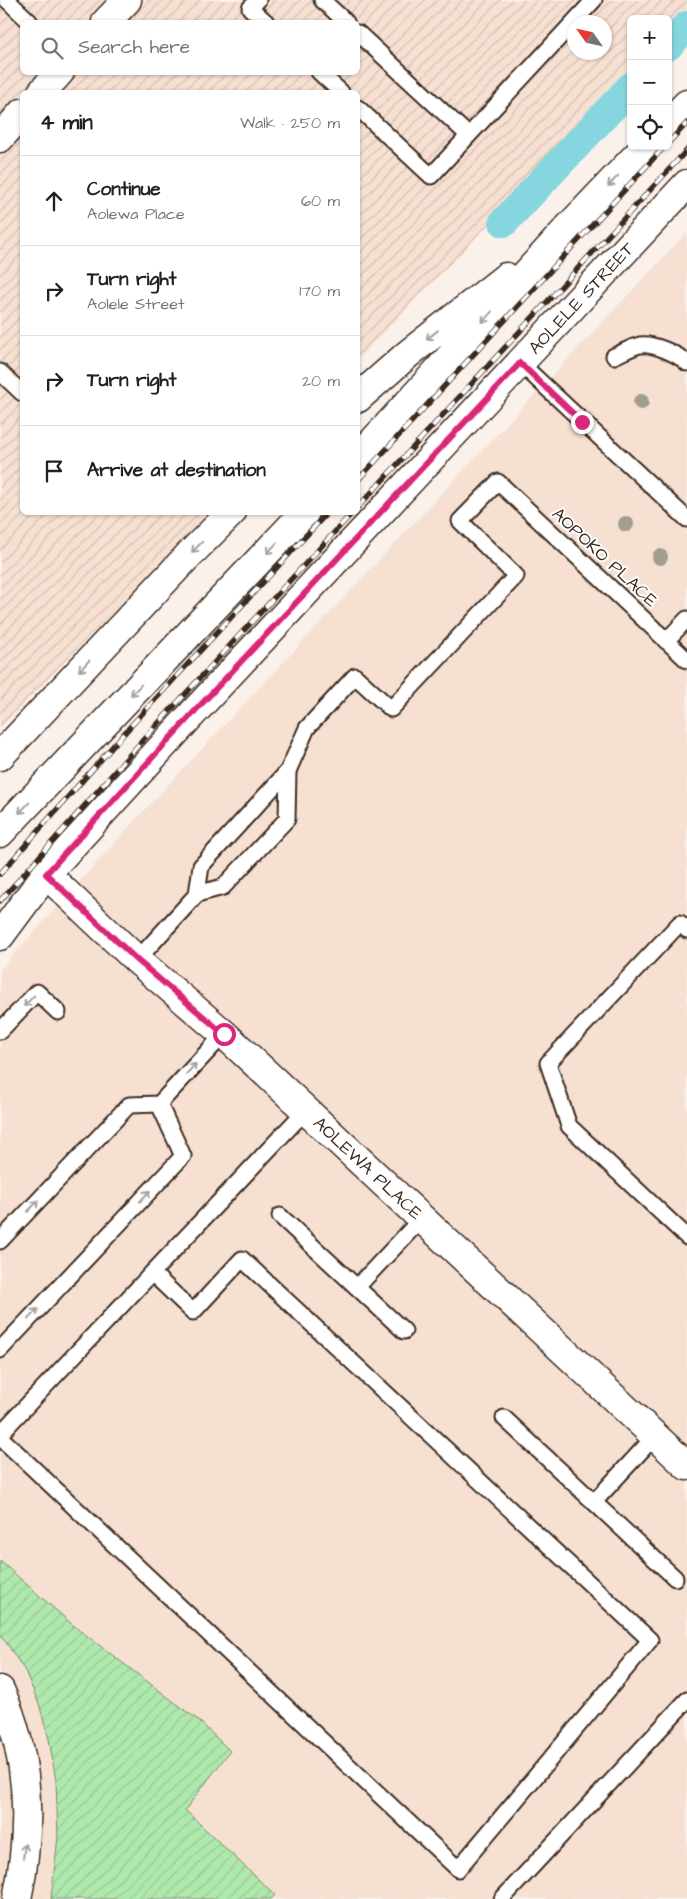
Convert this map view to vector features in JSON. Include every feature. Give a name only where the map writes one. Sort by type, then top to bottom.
[{"type":"main road","points":[[108,20],[127,0]]},
{"type":"main road","points":[[44,90],[57,75]]},
{"type":"main road","points":[[672,119],[687,104]]},
{"type":"main road","points":[[360,456],[642,150]]},
{"type":"main road","name":"AOLELE STREET","points":[[0,936],[46,874],[194,712],[687,184]]},
{"type":"main road","points":[[360,396],[408,354],[567,230]]},
{"type":"main road","points":[[0,756],[229,515]]},
{"type":"main road","points":[[0,833],[302,515]]},
{"type":"main road","name":"AOLELE STREET","points":[[0,902],[46,874]]},
{"type":"main road","name":"AOLEWA PLACE","points":[[46,874],[137,960],[224,1034],[687,1466]]},
{"type":"main road","points":[[0,1690],[8,1708],[21,1753],[26,1788],[27,1828],[17,1899]]},
{"type":"lane","points":[[7,0],[28,20]]},
{"type":"lane","points":[[258,0],[250,8],[264,20]]},
{"type":"lane","points":[[322,0],[344,20]]},
{"type":"lane","points":[[360,110],[431,176],[594,0]]},
{"type":"lane","points":[[360,35],[468,136]]},
{"type":"lane","points":[[322,75],[339,90]]},
{"type":"lane","points":[[614,356],[641,345],[661,348],[682,358],[687,363]]},
{"type":"lane","points":[[520,363],[687,519]]},
{"type":"lane","points":[[0,372],[20,391]]},
{"type":"lane","name":"AOPOKO PLACE","points":[[288,771],[307,728],[355,676],[391,709],[516,576],[460,520],[498,482],[687,660]]},
{"type":"lane","points":[[666,641],[687,619]]},
{"type":"lane","points":[[197,894],[201,866],[288,771]]},
{"type":"lane","points":[[137,960],[197,894],[223,887],[287,819],[288,771]]},
{"type":"lane","points":[[687,930],[680,923],[548,1063],[569,1126],[687,1237]]},
{"type":"lane","points":[[0,1031],[37,992],[58,1012]]},
{"type":"lane","points":[[0,1241],[129,1105],[159,1104],[224,1034]]},
{"type":"lane","points":[[0,1350],[183,1156],[159,1104]]},
{"type":"lane","points":[[152,1273],[193,1312],[242,1259],[650,1640],[458,1869],[0,1436],[152,1273],[306,1110]]},
{"type":"lane","points":[[280,1216],[404,1332]]},
{"type":"lane","points":[[357,1287],[422,1218]]},
{"type":"lane","points":[[504,1418],[675,1578]]},
{"type":"lane","points":[[594,1502],[655,1436]]},
{"type":"lane","points":[[502,1899],[687,1700]]},
{"type":"shaded area","points":[[0,0],[687,0],[687,20],[672,35],[672,15],[627,15],[627,82],[360,357],[360,90],[20,90],[20,515],[207,515],[0,728]]},
{"type":"shaded area","points":[[687,232],[687,1899],[0,1899],[0,970],[137,818]]},
{"type":"green space","points":[[0,1561],[74,1626],[198,1720],[230,1751],[185,1810],[275,1895],[271,1899],[51,1899],[58,1836],[56,1781],[49,1739],[39,1704],[25,1671],[0,1633]]},
{"type":"waterway","points":[[672,42],[687,26]]},
{"type":"waterway","points":[[504,222],[627,91]]},
{"type":"railway","points":[[672,139],[687,123]]},
{"type":"railway","points":[[360,478],[661,150]]},
{"type":"railway","points":[[360,505],[687,150]]},
{"type":"railway","points":[[0,874],[128,729],[325,515]]},
{"type":"railway","points":[[0,901],[142,741],[350,515]]},
{"type":"route","points":[[224,1034],[137,960],[46,874],[194,712],[520,363],[582,422]]}]
